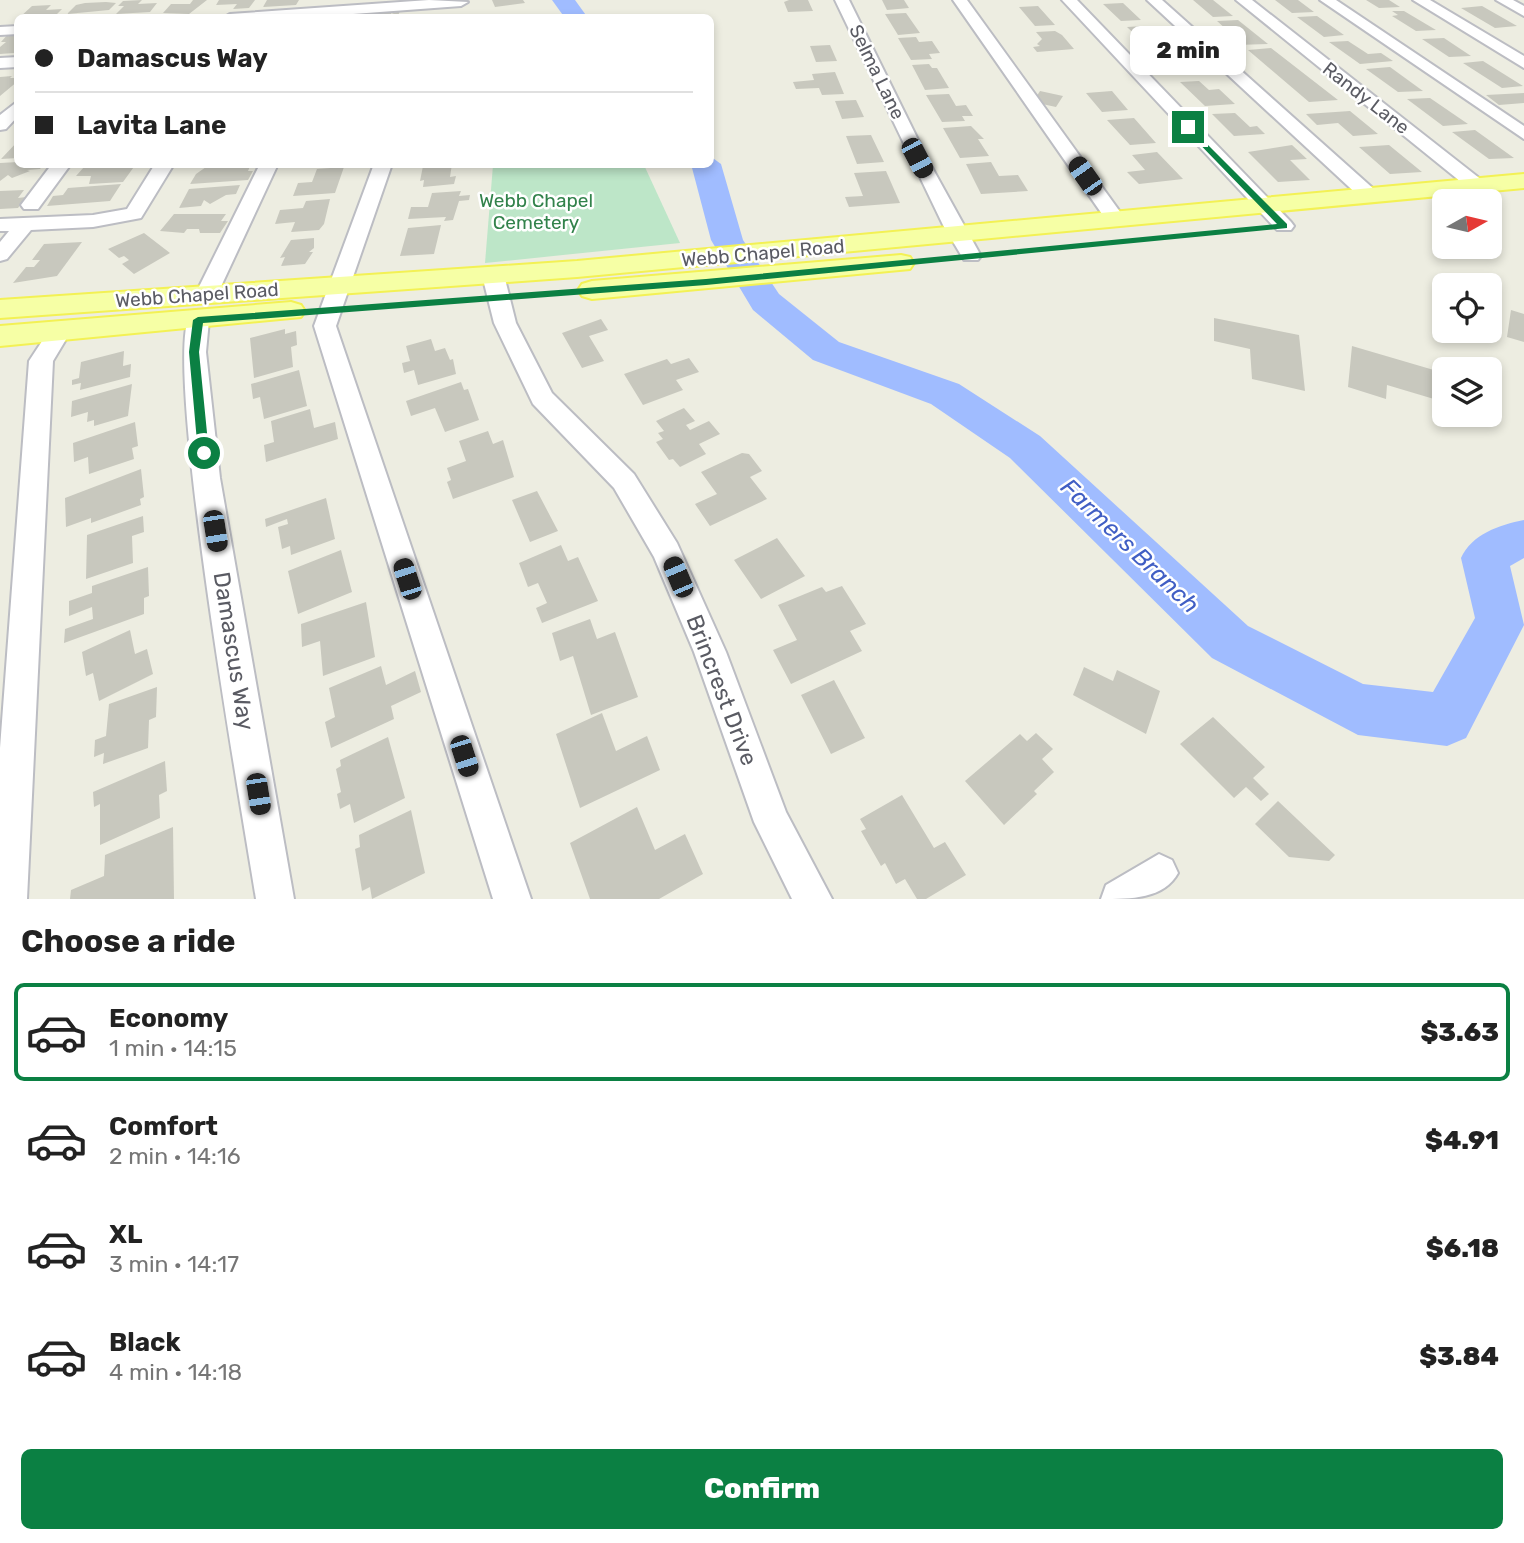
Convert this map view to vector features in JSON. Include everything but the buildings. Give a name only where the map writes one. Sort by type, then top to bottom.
[{"type":"main road","name":"Webb Chapel Road","points":[[1502,189],[1524,181]]},
{"type":"main road","name":"Webb Chapel Road","points":[[0,309],[202,307],[699,271],[797,274],[1116,220],[1369,195],[1432,196]]},
{"type":"main road","name":"Webb Chapel Road","points":[[1502,200],[1524,203]]},
{"type":"main road","name":"Webb Chapel Road","points":[[699,271],[780,251],[964,246],[1284,226],[1432,211]]},
{"type":"main road","name":"Webb Chapel Road","points":[[0,336],[60,331],[202,307]]},
{"type":"street","name":"Selma Lane","points":[[842,0],[964,246]]},
{"type":"street","points":[[960,0],[1116,220]]},
{"type":"street","points":[[1069,0],[1262,206],[1284,226]]},
{"type":"street","points":[[1153,0],[1369,195]]},
{"type":"street","name":"Randy Lane","points":[[1242,0],[1469,189]]},
{"type":"street","points":[[1326,0],[1524,134]]},
{"type":"street","points":[[1420,0],[1524,63]]},
{"type":"street","points":[[1503,0],[1524,12]]},
{"type":"street","points":[[308,14],[461,1]]},
{"type":"street","points":[[0,125],[14,109]]},
{"type":"street","points":[[0,255],[12,222],[93,221],[134,214],[163,168]]},
{"type":"street","name":"Damascus Way","points":[[267,168],[202,307],[194,352],[206,478],[275,899]]},
{"type":"street","points":[[381,168],[333,297],[325,326],[512,899]]},
{"type":"street","name":"Brincrest Drive","points":[[496,286],[505,323],[542,398],[624,481],[667,552],[710,652],[772,822],[813,899]]},
{"type":"street","points":[[8,899],[41,361],[60,331]]},
{"type":"street","points":[[1119,899],[1159,873]]},
{"type":"lane","points":[[12,222],[59,168]]},
{"type":"green space","name":"Webb Chapel Cemetery","points":[[493,168],[645,168],[680,243],[485,263]]},
{"type":"waterway","name":"Farmers Branch","points":[[563,0],[574,14]]},
{"type":"waterway","name":"Farmers Branch","points":[[707,168],[727,240],[766,302],[826,351],[945,394],[1025,447],[1230,642],[1358,709],[1447,720],[1480,654],[1501,621],[1484,558],[1510,542],[1524,539]]},
{"type":"route","points":[[204,453],[194,352],[198,320],[330,308],[706,282],[1284,226],[1188,127]]}]
